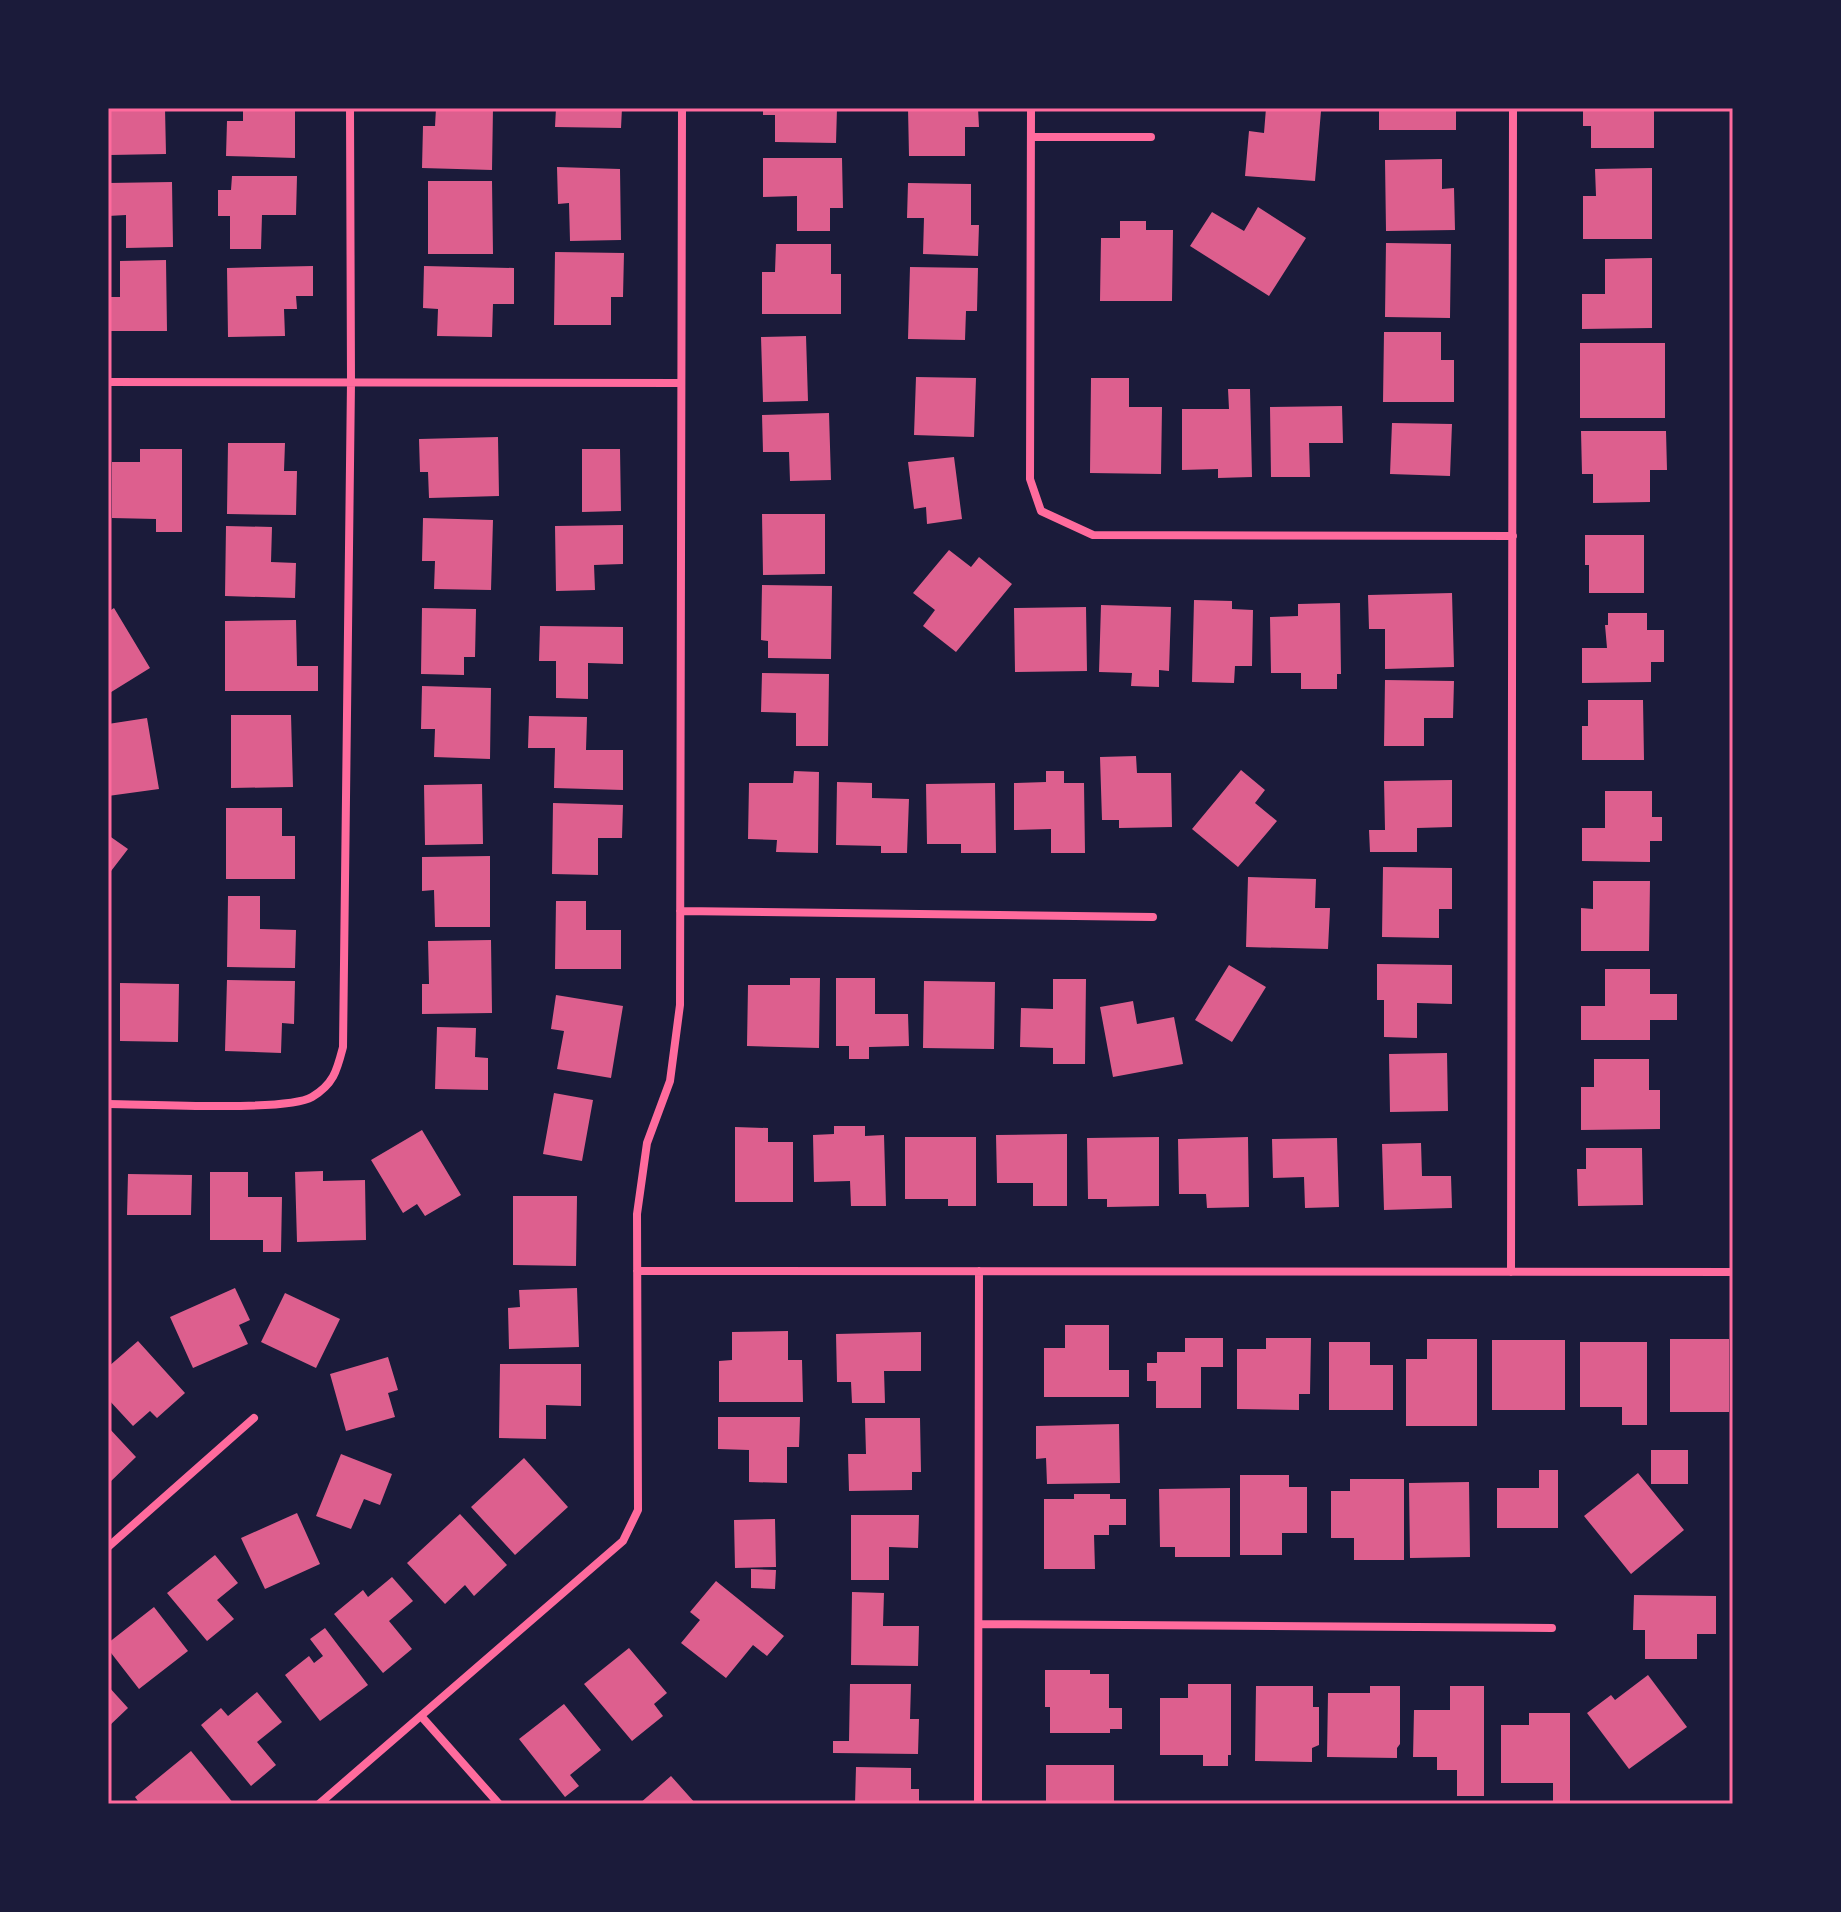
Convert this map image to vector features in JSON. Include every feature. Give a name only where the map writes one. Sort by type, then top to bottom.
[{"type":"street","points":[[108,1104],[277,1105],[310,1099],[335,1078],[343,1047],[351,382],[350,108]]},
{"type":"street","points":[[319,1804],[623,1541],[638,1510],[637,1214],[647,1143],[670,1081],[680,1005],[682,108]]},
{"type":"street","points":[[1031,108],[1030,479],[1041,511],[1093,535],[1513,536]]},
{"type":"street","points":[[1511,1272],[1513,108]]},
{"type":"street","points":[[1031,137],[1151,137]]},
{"type":"street","points":[[108,382],[681,383]]},
{"type":"street","points":[[680,911],[1153,917]]},
{"type":"street","points":[[637,1271],[1733,1272]]},
{"type":"street","points":[[978,1804],[979,1271]]},
{"type":"street","points":[[108,1547],[254,1418]]},
{"type":"street","points":[[979,1624],[1552,1628]]},
{"type":"street","points":[[421,1716],[499,1804]]},
{"type":"building","points":[[108,108],[165,108],[166,154],[110,155]]},
{"type":"building","points":[[243,108],[295,108],[295,158],[226,156],[227,121],[243,121]]},
{"type":"building","points":[[436,108],[493,108],[492,170],[422,168],[423,126],[435,126]]},
{"type":"building","points":[[556,108],[622,108],[621,128],[555,127]]},
{"type":"building","points":[[763,108],[837,108],[836,143],[775,142],[775,115],[763,115]]},
{"type":"building","points":[[908,108],[978,108],[979,127],[965,127],[965,156],[909,156]]},
{"type":"building","points":[[1266,108],[1321,111],[1315,181],[1245,176],[1249,131],[1264,133]]},
{"type":"building","points":[[1379,108],[1456,108],[1456,130],[1379,130]]},
{"type":"building","points":[[1583,108],[1654,111],[1654,148],[1591,148],[1591,126],[1583,126]]},
{"type":"building","points":[[763,158],[842,158],[843,208],[830,208],[830,231],[797,231],[797,196],[763,197]]},
{"type":"building","points":[[1442,159],[1442,189],[1454,188],[1455,230],[1386,231],[1385,160]]},
{"type":"building","points":[[557,167],[620,169],[621,240],[570,241],[569,203],[558,204]]},
{"type":"building","points":[[1652,168],[1652,239],[1583,239],[1583,196],[1596,196],[1595,169]]},
{"type":"building","points":[[232,176],[297,176],[296,215],[262,215],[261,249],[230,249],[230,216],[218,216],[218,190],[231,190]]},
{"type":"building","points":[[428,181],[492,181],[493,254],[428,254]]},
{"type":"building","points":[[172,182],[173,247],[126,248],[126,215],[108,216],[108,183]]},
{"type":"building","points":[[908,183],[971,184],[971,225],[979,225],[978,256],[923,254],[924,218],[907,218]]},
{"type":"building","points":[[1258,207],[1306,238],[1269,296],[1190,246],[1212,212],[1244,231]]},
{"type":"building","points":[[1120,221],[1146,221],[1146,230],[1173,230],[1172,301],[1100,301],[1101,238],[1120,238]]},
{"type":"building","points":[[1386,243],[1451,244],[1450,318],[1385,317]]},
{"type":"building","points":[[776,244],[831,244],[831,274],[841,274],[841,314],[762,314],[762,272],[775,272]]},
{"type":"building","points":[[555,252],[624,253],[623,297],[611,297],[611,325],[554,325]]},
{"type":"building","points":[[1652,258],[1652,328],[1582,329],[1582,294],[1605,294],[1605,259]]},
{"type":"building","points":[[166,260],[167,331],[108,331],[108,297],[120,297],[120,261]]},
{"type":"building","points":[[313,266],[313,296],[296,296],[297,309],[284,309],[285,336],[228,337],[227,268]]},
{"type":"building","points":[[424,266],[514,268],[514,304],[493,304],[492,337],[437,336],[438,309],[423,308]]},
{"type":"building","points":[[910,267],[978,268],[977,311],[966,311],[965,340],[908,339]]},
{"type":"building","points":[[1384,332],[1441,332],[1441,360],[1454,360],[1454,402],[1383,402]]},
{"type":"building","points":[[806,336],[808,401],[763,402],[761,337]]},
{"type":"building","points":[[1580,343],[1665,343],[1665,418],[1580,418]]},
{"type":"building","points":[[916,377],[976,378],[974,437],[914,435]]},
{"type":"building","points":[[1091,378],[1129,378],[1129,407],[1162,407],[1161,474],[1090,473]]},
{"type":"building","points":[[1228,389],[1250,389],[1252,477],[1218,478],[1218,469],[1182,470],[1182,409],[1229,409]]},
{"type":"building","points":[[1342,406],[1343,443],[1309,443],[1310,477],[1271,477],[1270,407]]},
{"type":"building","points":[[829,413],[831,480],[790,481],[789,452],[763,452],[762,415]]},
{"type":"building","points":[[1392,423],[1452,424],[1450,476],[1390,474]]},
{"type":"building","points":[[1581,431],[1666,431],[1667,470],[1650,470],[1650,502],[1593,503],[1593,474],[1582,474]]},
{"type":"building","points":[[498,437],[499,496],[429,498],[428,472],[420,472],[419,439]]},
{"type":"building","points":[[228,443],[285,443],[284,471],[297,471],[296,515],[227,514]]},
{"type":"building","points":[[140,449],[182,449],[182,532],[156,532],[156,519],[112,518],[112,462],[140,462]]},
{"type":"building","points":[[582,449],[620,449],[621,511],[582,512]]},
{"type":"building","points":[[954,457],[962,519],[927,524],[926,507],[914,509],[908,462]]},
{"type":"building","points":[[762,514],[825,514],[825,574],[763,575]]},
{"type":"building","points":[[423,518],[493,520],[491,590],[434,589],[435,561],[422,561]]},
{"type":"building","points":[[623,525],[623,564],[594,565],[595,590],[556,591],[555,526]]},
{"type":"building","points":[[226,526],[272,527],[271,562],[296,563],[295,598],[225,596]]},
{"type":"building","points":[[1585,535],[1644,535],[1644,593],[1589,593]]},
{"type":"building","points":[[949,550],[971,567],[979,557],[1012,584],[956,652],[923,626],[935,610],[913,593]]},
{"type":"building","points":[[762,585],[832,586],[831,659],[768,658],[768,641],[761,640]]},
{"type":"building","points":[[1452,593],[1454,667],[1385,669],[1385,629],[1369,629],[1368,595]]},
{"type":"building","points":[[1194,600],[1232,601],[1232,609],[1253,610],[1252,666],[1235,666],[1234,683],[1192,682]]},
{"type":"building","points":[[1340,603],[1341,674],[1337,674],[1337,689],[1301,689],[1301,673],[1271,673],[1270,617],[1298,616],[1298,604]]},
{"type":"building","points":[[1101,605],[1171,607],[1169,671],[1159,670],[1159,687],[1131,686],[1132,673],[1099,672]]},
{"type":"building","points":[[1086,607],[1087,671],[1015,672],[1014,608]]},
{"type":"building","points":[[114,608],[150,668],[108,694],[108,612]]},
{"type":"building","points":[[422,608],[476,609],[475,657],[464,657],[464,675],[421,674]]},
{"type":"building","points":[[1608,613],[1647,613],[1647,630],[1664,630],[1664,662],[1651,662],[1651,682],[1582,683],[1582,648],[1607,648],[1605,625],[1608,625]]},
{"type":"building","points":[[296,620],[297,666],[318,666],[318,691],[225,691],[225,621]]},
{"type":"building","points":[[540,626],[623,627],[623,664],[588,663],[588,699],[556,698],[556,661],[539,661]]},
{"type":"building","points":[[762,673],[829,674],[828,746],[796,746],[796,713],[761,712]]},
{"type":"building","points":[[1385,680],[1454,681],[1453,718],[1424,718],[1424,746],[1384,746]]},
{"type":"building","points":[[422,686],[491,688],[490,759],[434,757],[435,729],[421,729]]},
{"type":"building","points":[[1588,700],[1643,700],[1644,760],[1582,760],[1582,726],[1588,726]]},
{"type":"building","points":[[231,715],[291,715],[293,787],[231,788]]},
{"type":"building","points":[[529,716],[587,717],[586,750],[623,750],[623,790],[554,788],[555,748],[528,748]]},
{"type":"building","points":[[147,718],[159,789],[108,796],[108,724]]},
{"type":"building","points":[[1136,756],[1137,773],[1171,773],[1172,827],[1119,828],[1119,820],[1102,820],[1100,757]]},
{"type":"building","points":[[1241,770],[1265,790],[1255,803],[1277,821],[1238,867],[1192,829]]},
{"type":"building","points":[[794,771],[819,772],[818,853],[776,852],[777,840],[748,839],[749,783],[793,783]]},
{"type":"building","points":[[1046,771],[1064,771],[1064,783],[1084,783],[1085,853],[1051,853],[1051,829],[1014,830],[1014,783],[1046,782]]},
{"type":"building","points":[[1452,780],[1452,827],[1417,828],[1417,852],[1370,852],[1369,830],[1385,830],[1384,781]]},
{"type":"building","points":[[837,782],[872,783],[872,798],[909,799],[907,853],[881,853],[881,846],[836,845]]},
{"type":"building","points":[[995,783],[996,853],[961,853],[961,844],[927,844],[926,784]]},
{"type":"building","points":[[482,784],[483,844],[425,845],[424,785]]},
{"type":"building","points":[[1605,791],[1652,791],[1652,817],[1662,817],[1662,841],[1650,841],[1650,862],[1582,861],[1582,828],[1605,828]]},
{"type":"building","points":[[553,803],[623,805],[622,838],[598,838],[598,875],[552,874]]},
{"type":"building","points":[[226,808],[282,808],[282,836],[295,836],[295,879],[226,879]]},
{"type":"building","points":[[108,835],[128,849],[108,875]]},
{"type":"building","points":[[490,856],[490,927],[435,927],[434,890],[422,891],[422,857]]},
{"type":"building","points":[[1383,867],[1452,868],[1452,909],[1439,909],[1439,938],[1382,937]]},
{"type":"building","points":[[1248,877],[1316,879],[1315,908],[1330,908],[1328,949],[1246,947]]},
{"type":"building","points":[[1593,881],[1650,881],[1649,951],[1581,951],[1581,908],[1593,909]]},
{"type":"building","points":[[228,896],[260,896],[260,929],[296,930],[295,968],[227,967]]},
{"type":"building","points":[[556,901],[586,901],[586,930],[621,930],[621,969],[555,969]]},
{"type":"building","points":[[491,940],[492,1013],[422,1014],[422,984],[429,984],[428,941]]},
{"type":"building","points":[[1377,964],[1452,965],[1452,1004],[1417,1003],[1417,1038],[1384,1037],[1384,1000],[1377,1000]]},
{"type":"building","points":[[1229,965],[1266,987],[1232,1042],[1195,1020]]},
{"type":"building","points":[[1605,969],[1650,969],[1650,994],[1677,994],[1677,1020],[1650,1020],[1650,1040],[1581,1040],[1581,1006],[1605,1006]]},
{"type":"building","points":[[790,978],[820,978],[819,1048],[747,1046],[748,985],[790,985]]},
{"type":"building","points":[[836,978],[875,978],[875,1014],[908,1014],[909,1046],[869,1047],[869,1059],[849,1059],[849,1046],[836,1046]]},
{"type":"building","points":[[1053,979],[1086,979],[1085,1064],[1053,1064],[1053,1048],[1020,1047],[1021,1008],[1053,1009]]},
{"type":"building","points":[[227,980],[295,981],[294,1024],[282,1023],[281,1053],[225,1051]]},
{"type":"building","points":[[924,981],[995,982],[994,1049],[923,1048]]},
{"type":"building","points":[[120,983],[179,984],[178,1042],[120,1041]]},
{"type":"building","points":[[556,995],[623,1006],[611,1078],[557,1069],[564,1031],[551,1029]]},
{"type":"building","points":[[1133,1001],[1137,1024],[1174,1017],[1183,1064],[1113,1077],[1100,1007]]},
{"type":"building","points":[[437,1027],[476,1028],[475,1057],[488,1058],[488,1090],[435,1089]]},
{"type":"building","points":[[1447,1053],[1448,1111],[1390,1112],[1389,1054]]},
{"type":"building","points":[[1594,1059],[1649,1059],[1649,1090],[1660,1090],[1660,1129],[1581,1130],[1581,1087],[1594,1087]]},
{"type":"building","points":[[554,1093],[593,1100],[582,1161],[543,1154]]},
{"type":"building","points":[[834,1126],[865,1126],[865,1136],[884,1135],[886,1206],[851,1206],[850,1181],[814,1182],[813,1135],[834,1134]]},
{"type":"building","points":[[735,1127],[768,1128],[768,1142],[793,1142],[793,1202],[735,1202]]},
{"type":"building","points":[[422,1130],[461,1195],[425,1216],[417,1204],[403,1213],[371,1160]]},
{"type":"building","points":[[1067,1134],[1067,1206],[1033,1206],[1033,1183],[997,1183],[996,1135]]},
{"type":"building","points":[[905,1137],[976,1137],[976,1206],[948,1206],[948,1199],[905,1199]]},
{"type":"building","points":[[1159,1137],[1159,1206],[1107,1207],[1107,1199],[1088,1199],[1087,1138]]},
{"type":"building","points":[[1248,1137],[1249,1207],[1207,1208],[1206,1194],[1179,1194],[1178,1139]]},
{"type":"building","points":[[1337,1138],[1339,1207],[1305,1208],[1304,1177],[1273,1178],[1272,1139]]},
{"type":"building","points":[[1421,1143],[1422,1176],[1451,1176],[1452,1208],[1384,1210],[1382,1144]]},
{"type":"building","points":[[1586,1148],[1642,1148],[1643,1205],[1578,1206],[1577,1169],[1586,1169]]},
{"type":"building","points":[[323,1171],[323,1181],[365,1180],[366,1240],[297,1242],[295,1172]]},
{"type":"building","points":[[210,1172],[248,1172],[248,1197],[282,1197],[281,1252],[263,1252],[263,1240],[210,1240]]},
{"type":"building","points":[[128,1174],[192,1175],[191,1215],[127,1215]]},
{"type":"building","points":[[513,1196],[577,1196],[576,1266],[513,1265]]},
{"type":"building","points":[[235,1288],[250,1320],[239,1325],[248,1344],[193,1368],[170,1317]]},
{"type":"building","points":[[577,1288],[579,1347],[509,1349],[508,1308],[520,1307],[519,1290]]},
{"type":"building","points":[[285,1293],[340,1319],[316,1368],[261,1342]]},
{"type":"building","points":[[1065,1325],[1109,1325],[1109,1370],[1129,1370],[1129,1397],[1044,1397],[1044,1348],[1065,1348]]},
{"type":"building","points":[[788,1331],[788,1360],[802,1360],[803,1402],[719,1402],[719,1361],[732,1360],[732,1332]]},
{"type":"building","points":[[921,1332],[921,1371],[884,1371],[885,1403],[852,1403],[851,1382],[837,1382],[836,1334]]},
{"type":"building","points":[[1185,1338],[1223,1338],[1223,1367],[1201,1367],[1201,1408],[1156,1408],[1156,1381],[1147,1381],[1147,1363],[1157,1363],[1157,1352],[1185,1352]]},
{"type":"building","points":[[1266,1338],[1311,1338],[1310,1394],[1299,1394],[1299,1410],[1237,1409],[1237,1349],[1266,1349]]},
{"type":"building","points":[[1427,1339],[1477,1339],[1477,1426],[1406,1426],[1406,1359],[1427,1359]]},
{"type":"building","points":[[1670,1339],[1729,1339],[1729,1412],[1670,1412]]},
{"type":"building","points":[[1492,1340],[1565,1340],[1565,1410],[1492,1410]]},
{"type":"building","points":[[138,1341],[185,1393],[157,1418],[150,1411],[133,1426],[108,1399],[108,1367]]},
{"type":"building","points":[[1329,1342],[1370,1342],[1370,1365],[1393,1365],[1393,1410],[1329,1410]]},
{"type":"building","points":[[1580,1342],[1647,1342],[1647,1425],[1622,1425],[1622,1407],[1580,1407]]},
{"type":"building","points":[[388,1357],[398,1390],[388,1393],[395,1417],[346,1431],[330,1374]]},
{"type":"building","points":[[500,1364],[581,1364],[581,1406],[546,1405],[546,1439],[499,1438]]},
{"type":"building","points":[[718,1417],[800,1417],[799,1447],[787,1447],[787,1483],[749,1482],[749,1450],[718,1449]]},
{"type":"building","points":[[865,1418],[920,1418],[921,1472],[912,1472],[912,1490],[849,1491],[848,1454],[866,1454]]},
{"type":"building","points":[[1119,1424],[1120,1483],[1047,1484],[1046,1458],[1036,1459],[1036,1426]]},
{"type":"building","points":[[108,1427],[136,1457],[108,1484]]},
{"type":"building","points":[[1651,1450],[1688,1450],[1688,1484],[1651,1484]]},
{"type":"building","points":[[341,1454],[392,1474],[380,1505],[364,1499],[351,1529],[316,1516]]},
{"type":"building","points":[[524,1458],[568,1507],[515,1555],[471,1507]]},
{"type":"building","points":[[1539,1470],[1558,1470],[1558,1528],[1497,1528],[1497,1488],[1539,1488]]},
{"type":"building","points":[[1638,1473],[1684,1530],[1631,1574],[1584,1516]]},
{"type":"building","points":[[1240,1475],[1289,1475],[1289,1487],[1307,1487],[1307,1533],[1282,1533],[1282,1555],[1240,1555]]},
{"type":"building","points":[[1350,1479],[1404,1479],[1404,1560],[1354,1560],[1354,1538],[1331,1538],[1331,1491],[1350,1491]]},
{"type":"building","points":[[1469,1482],[1470,1557],[1410,1558],[1409,1483]]},
{"type":"building","points":[[1230,1488],[1230,1557],[1175,1557],[1175,1547],[1160,1547],[1159,1489]]},
{"type":"building","points":[[1074,1494],[1110,1494],[1110,1499],[1126,1499],[1126,1525],[1109,1525],[1109,1535],[1094,1535],[1095,1569],[1044,1569],[1044,1499],[1074,1499]]},
{"type":"building","points":[[297,1513],[320,1564],[265,1589],[241,1538]]},
{"type":"building","points":[[460,1514],[507,1565],[474,1596],[465,1585],[445,1604],[407,1563]]},
{"type":"building","points":[[851,1515],[919,1515],[918,1548],[889,1547],[889,1580],[851,1580]]},
{"type":"building","points":[[775,1519],[776,1567],[735,1568],[734,1520]]},
{"type":"building","points":[[215,1555],[238,1583],[217,1600],[234,1619],[207,1641],[167,1593]]},
{"type":"building","points":[[751,1569],[776,1570],[775,1589],[751,1588]]},
{"type":"building","points":[[392,1577],[413,1601],[389,1621],[412,1649],[383,1673],[334,1614],[363,1590],[368,1597]]},
{"type":"building","points":[[716,1581],[784,1636],[767,1656],[753,1645],[726,1678],[681,1643],[700,1620],[690,1612]]},
{"type":"building","points":[[852,1592],[884,1593],[883,1626],[919,1626],[918,1666],[851,1665]]},
{"type":"building","points":[[1634,1595],[1716,1596],[1716,1634],[1697,1634],[1697,1659],[1645,1659],[1645,1630],[1633,1630]]},
{"type":"building","points":[[154,1607],[188,1651],[139,1689],[108,1649],[108,1643]]},
{"type":"building","points":[[325,1628],[368,1685],[320,1721],[285,1675],[309,1656],[314,1663],[323,1656],[310,1639]]},
{"type":"building","points":[[629,1648],[667,1693],[654,1704],[663,1716],[632,1741],[584,1684]]},
{"type":"building","points":[[1045,1670],[1090,1670],[1090,1674],[1109,1674],[1109,1708],[1122,1708],[1122,1729],[1110,1729],[1110,1733],[1050,1733],[1050,1707],[1045,1707]]},
{"type":"building","points":[[1648,1675],[1687,1727],[1629,1769],[1587,1713],[1611,1695],[1615,1700]]},
{"type":"building","points":[[850,1684],[911,1684],[910,1719],[919,1719],[918,1754],[833,1753],[833,1741],[849,1741]]},
{"type":"building","points":[[1188,1684],[1231,1684],[1231,1755],[1228,1755],[1228,1766],[1203,1766],[1203,1755],[1160,1755],[1160,1698],[1188,1698]]},
{"type":"building","points":[[108,1686],[128,1708],[108,1727]]},
{"type":"building","points":[[1256,1686],[1313,1686],[1313,1707],[1319,1707],[1319,1745],[1312,1748],[1312,1762],[1255,1761]]},
{"type":"building","points":[[1370,1686],[1400,1686],[1400,1744],[1397,1758],[1327,1757],[1328,1693],[1370,1693]]},
{"type":"building","points":[[1450,1686],[1484,1686],[1484,1796],[1457,1796],[1457,1770],[1437,1770],[1437,1757],[1413,1757],[1414,1710],[1450,1710]]},
{"type":"building","points":[[257,1692],[282,1722],[257,1742],[276,1765],[251,1786],[201,1725],[221,1708],[228,1716]]},
{"type":"building","points":[[564,1704],[601,1750],[570,1775],[579,1786],[565,1797],[519,1739]]},
{"type":"building","points":[[1529,1713],[1570,1713],[1570,1804],[1553,1804],[1553,1783],[1501,1783],[1501,1725],[1529,1725]]},
{"type":"building","points":[[191,1751],[234,1804],[185,1804],[182,1801],[179,1804],[140,1804],[135,1797]]},
{"type":"building","points":[[1046,1765],[1114,1765],[1114,1804],[1046,1804]]},
{"type":"building","points":[[856,1767],[911,1768],[911,1789],[919,1789],[919,1804],[855,1804]]},
{"type":"building","points":[[671,1776],[696,1804],[639,1804]]}]
